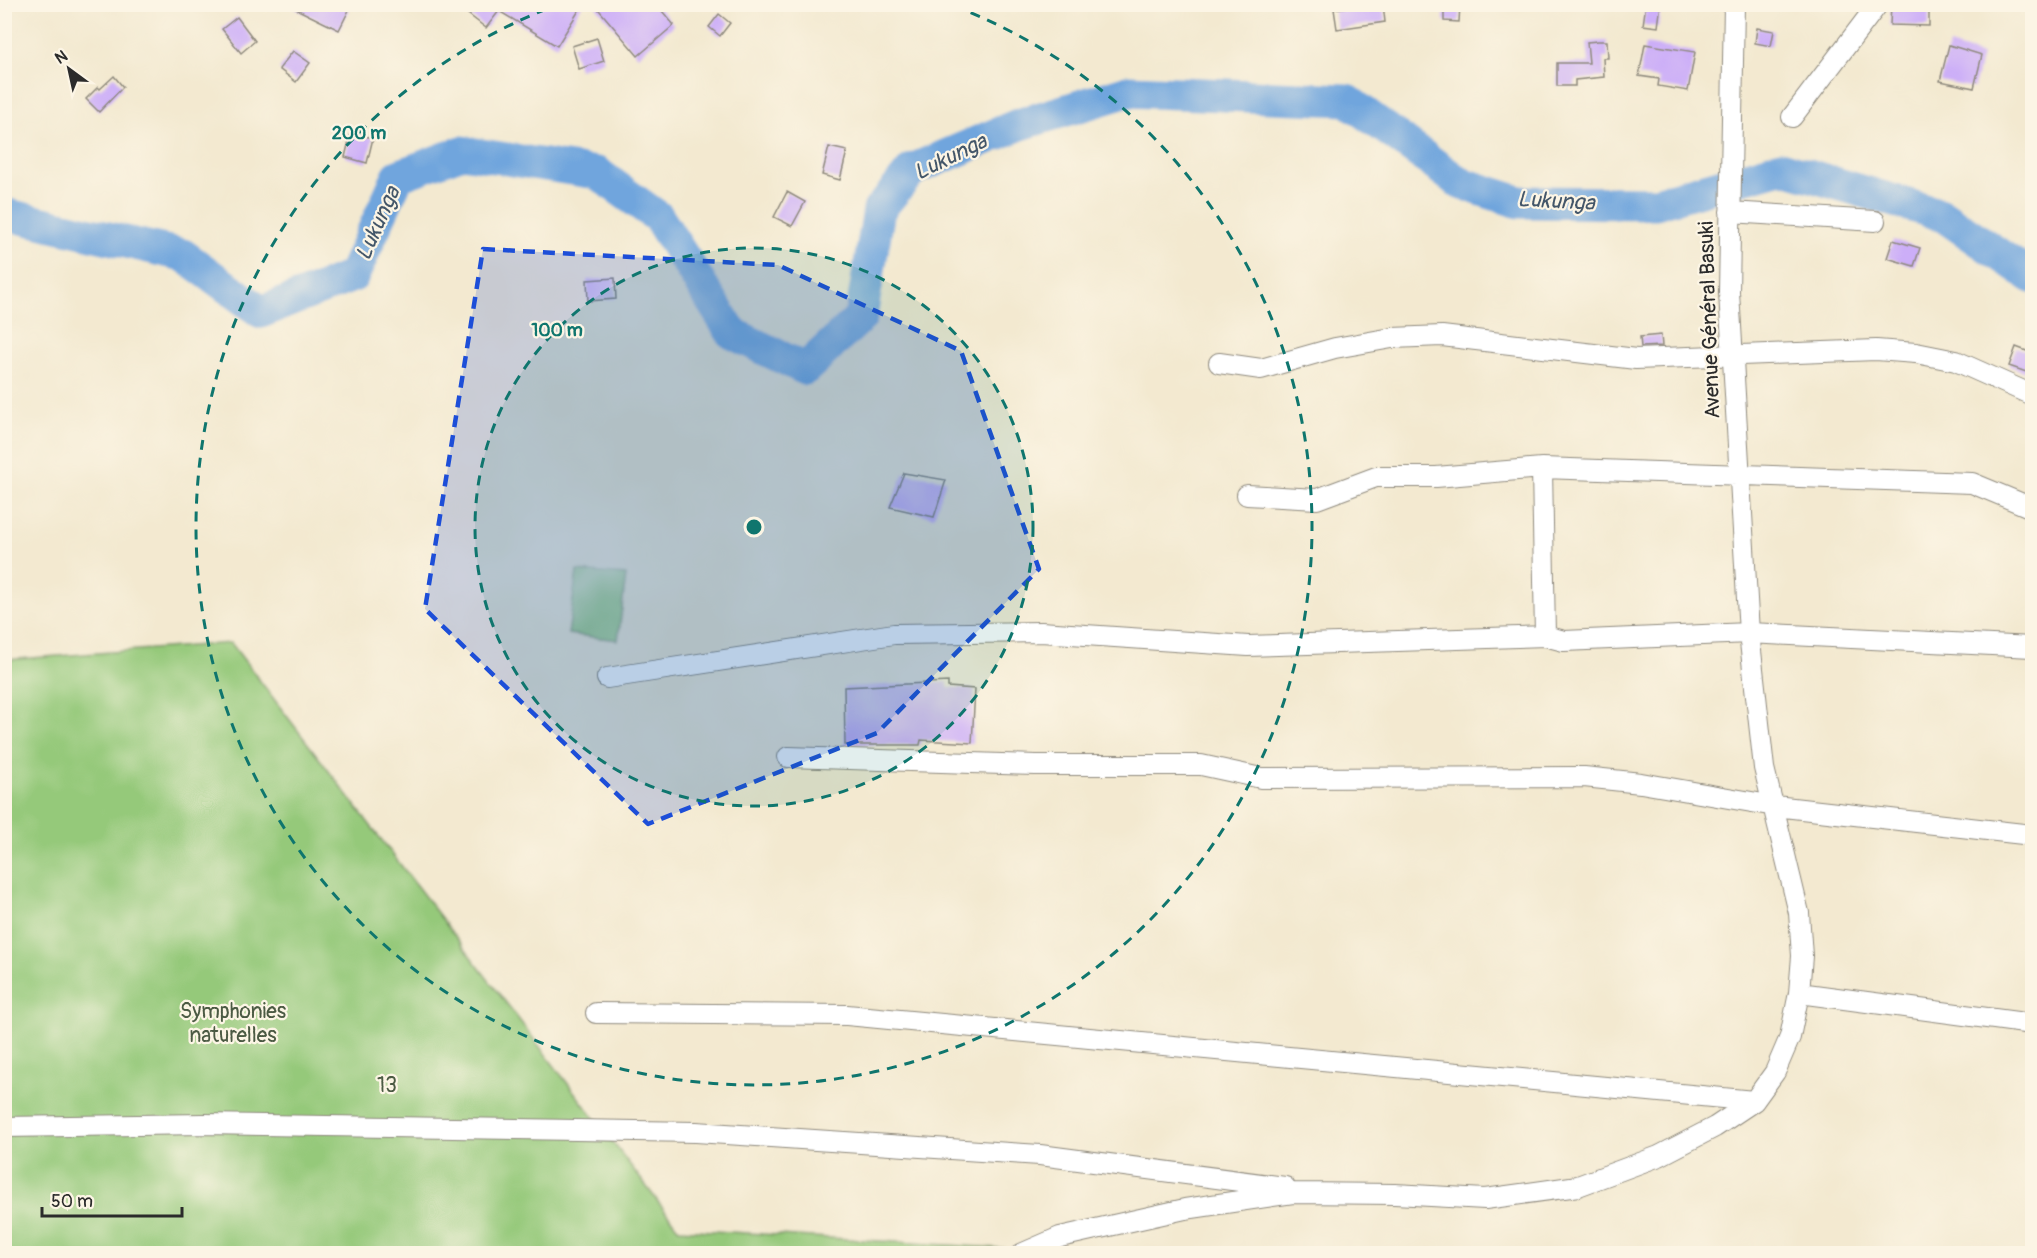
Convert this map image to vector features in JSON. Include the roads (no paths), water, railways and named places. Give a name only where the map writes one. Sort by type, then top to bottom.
[{"type":"street","name":"Avenue Général Basuki","points":[[1734,4],[1729,149],[1729,292],[1749,633],[1764,768],[1775,806],[1798,913],[1802,956],[1799,993],[1790,1037],[1775,1072],[1754,1101]]},
{"type":"street","points":[[1792,117],[1878,4]]},
{"type":"street","points":[[1730,212],[1875,221]]},
{"type":"street","points":[[1219,363],[1261,369],[1335,348],[1392,338],[1442,336],[1636,359],[1876,350],[1916,353],[1956,361],[2032,395]]},
{"type":"street","points":[[1542,468],[1545,636]]},
{"type":"street","points":[[1247,495],[1317,499],[1376,477],[1436,477],[1542,468],[1972,483],[2032,508]]},
{"type":"street","points":[[608,678],[894,634],[1041,632],[1248,645],[1545,636],[1564,641],[1749,633],[2032,647]]},
{"type":"street","points":[[788,757],[967,763],[1201,765],[1261,778],[1584,777],[1641,783],[1775,806],[2032,835]]},
{"type":"street","points":[[1799,993],[2032,1024]]},
{"type":"street","points":[[596,1013],[847,1015],[1754,1101]]},
{"type":"street","points":[[1021,1254],[1060,1237],[1185,1209],[1293,1193],[1485,1199],[1578,1186],[1659,1156],[1715,1127],[1754,1101]]},
{"type":"street","points":[[4,1127],[204,1124],[696,1132],[1040,1155],[1332,1193]]},
{"type":"waterway","name":"Lukunga","points":[[4,214],[183,255],[261,312],[353,276],[398,176],[462,152],[597,173],[658,217],[732,333],[805,369],[861,317],[879,210],[912,170],[1018,125],[1128,91],[1347,100],[1460,183],[1519,202],[1656,203],[1781,167],[1942,215],[2032,277]]},
{"type":"park label","name":"Symphonies naturelles","points":[[233,1023]]},
{"type":"park label","name":"13","points":[[387,1085]]}]
